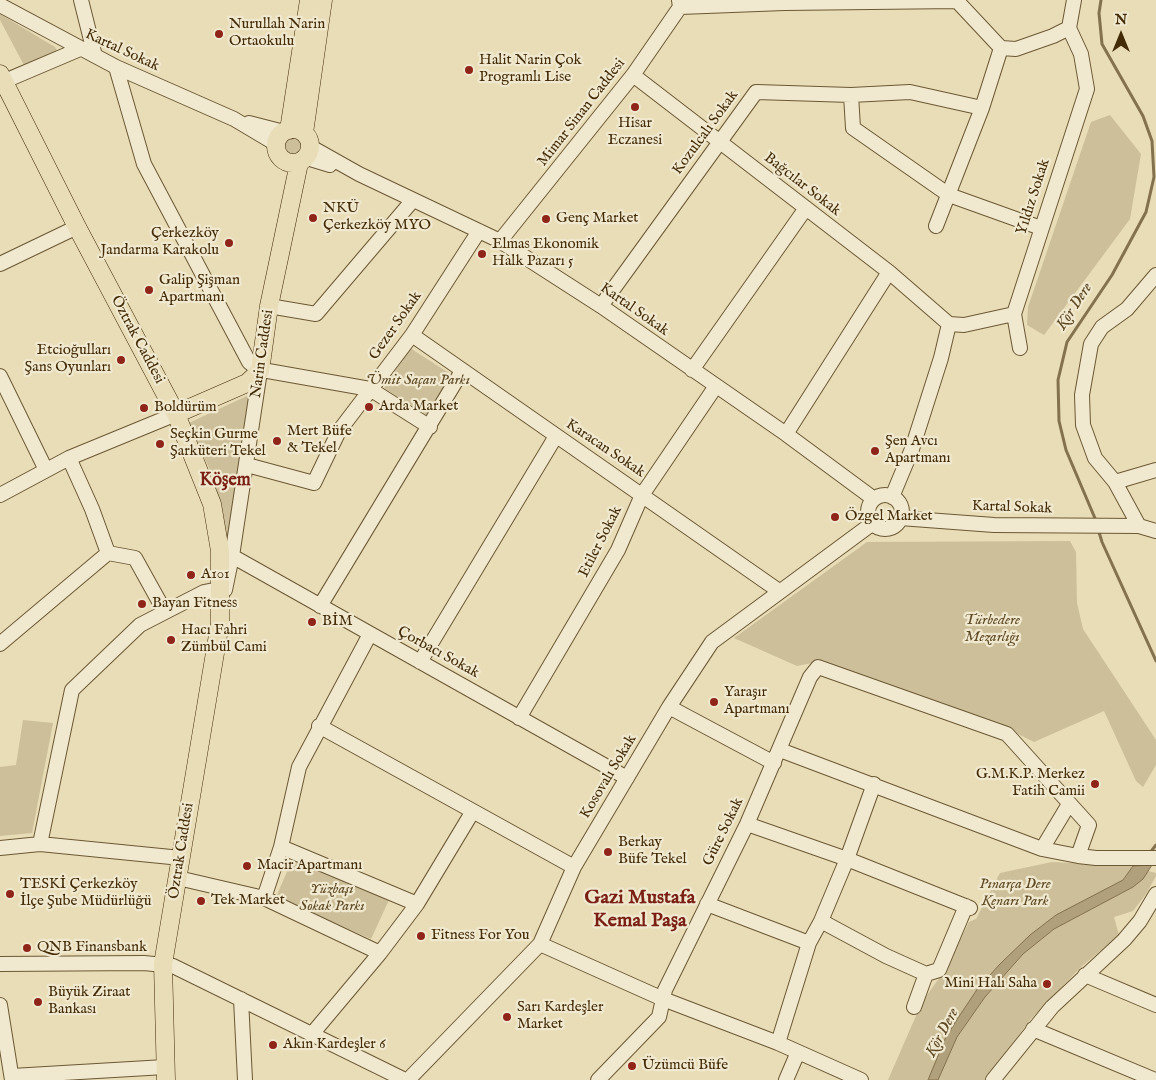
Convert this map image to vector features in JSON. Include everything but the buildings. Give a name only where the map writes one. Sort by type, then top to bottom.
[{"type":"main road","points":[[294,146],[309,0]]},
{"type":"main road","points":[[294,146],[323,0]]},
{"type":"main road","name":"Öztrak Caddesi","points":[[1,79],[76,227],[176,414],[212,504],[220,551],[220,623],[163,964],[166,1074]]},
{"type":"main road","name":"Narin Caddesi","points":[[260,372],[269,306],[288,210],[294,146]]},
{"type":"main road","points":[[176,414],[247,383],[260,372]]},
{"type":"street","points":[[81,0],[94,56]]},
{"type":"street","points":[[679,4],[784,1],[957,1],[1001,48],[1016,49],[1053,36],[1069,28],[1074,0]]},
{"type":"street","name":"Mimar Sinan Caddesi","points":[[500,241],[633,76],[679,4]]},
{"type":"street","name":"Kartal Sokak","points":[[0,5],[116,67],[359,174],[500,241],[601,306],[786,434],[874,499]]},
{"type":"street","name":"Yıldız Sokak","points":[[1014,314],[1087,89],[1081,54],[1069,28]]},
{"type":"street","points":[[936,226],[982,108],[1001,48]]},
{"type":"street","points":[[1,79],[80,49]]},
{"type":"street","points":[[116,67],[144,164],[249,362],[260,372],[268,371],[370,389],[430,426]]},
{"type":"street","name":"Bağcılar Sokak","points":[[633,76],[889,272],[949,324]]},
{"type":"street","name":"Kozulcalı Sokak","points":[[601,306],[756,92],[852,95],[910,92],[982,108]]},
{"type":"street","points":[[852,95],[853,128],[949,194],[1041,228]]},
{"type":"street","points":[[269,306],[316,314],[413,200]]},
{"type":"street","points":[[692,370],[806,208]]},
{"type":"street","points":[[0,264],[76,227]]},
{"type":"street","name":"Gezer Sokak","points":[[247,465],[314,483],[339,431],[412,335],[479,231]]},
{"type":"street","points":[[786,434],[889,272]]},
{"type":"street","points":[[1156,275],[1127,308],[1102,328],[1091,344],[1084,374],[1082,395],[1083,426],[1095,458],[1115,482],[1139,526],[1156,531]]},
{"type":"street","points":[[892,497],[912,449],[941,358],[949,324],[964,325],[1014,314],[1020,348]]},
{"type":"street","name":"Karacan Sokak","points":[[412,335],[642,494],[778,591]]},
{"type":"street","points":[[320,606],[462,371]]},
{"type":"street","name":"Narin Caddesi","points":[[241,500],[260,372]]},
{"type":"street","points":[[0,376],[6,404],[46,470]]},
{"type":"street","name":"Etiler Sokak","points":[[519,718],[618,550],[642,494],[716,386]]},
{"type":"street","points":[[0,495],[69,458],[176,414]]},
{"type":"street","points":[[420,662],[556,436]]},
{"type":"street","points":[[69,458],[92,509],[108,553]]},
{"type":"street","points":[[1115,482],[1156,470]]},
{"type":"street","points":[[887,495],[892,497],[896,498],[901,506],[900,518],[896,524],[888,528],[878,527],[873,523],[868,512],[870,503],[874,499],[887,495]]},
{"type":"street","name":"Öztrak Caddesi","points":[[220,623],[241,500]]},
{"type":"street","name":"Kartal Sokak","points":[[900,518],[994,525],[1139,526]]},
{"type":"street","name":"Kosovalı Sokak","points":[[407,1080],[540,944],[574,867],[669,707],[712,642],[778,591],[873,523]]},
{"type":"street","points":[[108,553],[135,558],[165,612]]},
{"type":"street","points":[[0,644],[108,553]]},
{"type":"street","name":"Çorbacı Sokak","points":[[232,556],[627,778]]},
{"type":"street","points":[[40,844],[72,690],[140,625],[204,592],[219,589]]},
{"type":"street","points":[[264,898],[281,846],[299,767],[319,726],[370,634]]},
{"type":"street","name":"Güre Sokak","points":[[598,1080],[658,1017],[665,990],[747,824],[810,677],[818,667],[1007,734],[1069,804]]},
{"type":"street","points":[[669,707],[774,763]]},
{"type":"street","points":[[319,726],[574,867]]},
{"type":"street","points":[[780,750],[1042,849],[1078,856],[1156,858]]},
{"type":"street","points":[[778,1043],[809,943],[821,921],[874,784]]},
{"type":"street","points":[[1042,849],[1069,804],[1089,825],[1078,856]]},
{"type":"street","points":[[312,1034],[380,953],[417,904],[474,811]]},
{"type":"street","points":[[747,824],[846,859],[968,907],[940,970],[926,974],[886,956],[821,921]]},
{"type":"street","points":[[0,848],[40,844],[181,858]]},
{"type":"street","points":[[281,846],[417,904]]},
{"type":"street","points":[[178,878],[264,898],[380,953]]},
{"type":"street","points":[[993,1080],[1033,1029],[1085,975],[1124,940],[1140,921],[1156,894]]},
{"type":"street","points":[[707,904],[809,943]]},
{"type":"street","points":[[540,944],[663,999],[778,1043],[861,1080]]},
{"type":"street","points":[[0,964],[144,963],[173,966],[407,1080]]},
{"type":"street","points":[[914,1007],[926,974]]},
{"type":"street","points":[[1085,975],[1156,1005]]},
{"type":"street","points":[[241,999],[245,1080]]},
{"type":"street","points":[[0,1005],[12,1078],[166,1074]]},
{"type":"street","points":[[1033,1029],[1155,1080]]},
{"type":"street","points":[[786,1080],[798,1052]]},
{"type":"green space","points":[[0,14],[55,47],[60,56],[26,69],[0,20]]},
{"type":"green space","points":[[1110,115],[1141,154],[1130,219],[1044,335],[1027,325],[1028,307],[1091,122]]},
{"type":"green space","points":[[294,137],[301,140],[304,147],[301,154],[294,157],[287,154],[284,147],[287,140]]},
{"type":"green space","name":"Ümit Saçan Parkı","points":[[410,348],[452,375],[427,415],[384,388]]},
{"type":"green space","points":[[253,393],[232,536],[226,537],[212,475],[189,423]]},
{"type":"green space","name":"Türbedere Mezarlığı","points":[[1070,541],[1076,552],[1077,603],[1083,629],[1156,740],[1156,765],[1143,787],[1136,781],[1104,711],[1034,742],[1010,730],[817,662],[797,666],[734,638],[867,542]]},
{"type":"green space","points":[[23,720],[53,723],[32,833],[0,836],[0,767],[16,765]]},
{"type":"green space","name":"Yüzbaşı Sokak Parkı","points":[[293,858],[389,900],[371,939],[276,897]]},
{"type":"green space","name":"Pınarça Dere Kenarı Park","points":[[1052,862],[1133,866],[1123,880],[1041,926],[1000,964],[978,988],[958,1018],[945,1039],[928,1080],[888,1080],[922,1002],[945,970],[969,922],[976,919],[1000,873]]},
{"type":"green space","points":[[1148,871],[1156,873],[1156,876],[1146,894],[1133,911],[1114,917],[1119,935],[1081,967],[1029,1021],[987,1080],[938,1080],[957,1037],[985,997],[1023,954],[1054,929],[1133,887]]},
{"type":"shaded area","points":[[1152,865],[1143,879],[1133,887],[1054,929],[1023,954],[985,997],[957,1037],[938,1080],[928,1080],[945,1039],[978,988],[1030,935],[1056,915],[1123,880],[1133,866]]},
{"type":"waterway","name":"Kör Dere","points":[[1097,523],[1066,450],[1059,421],[1058,380],[1067,342],[1112,275],[1146,212],[1154,177],[1152,141],[1143,116],[1102,44],[1099,13],[1101,0]]},
{"type":"waterway","name":"Kör Dere","points":[[1098,529],[1102,542],[1156,661]]},
{"type":"waterway","name":"Kör Dere","points":[[1149,854],[1156,845]]},
{"type":"place","name":"Nurullah Narin Ortaokulu","points":[[219,34]]},
{"type":"place","name":"Halit Narin Çok Programlı Lise","points":[[469,70]]},
{"type":"place","name":"Hisar Eczanesi","points":[[635,107]]},
{"type":"place","name":"NKÜ Çerkezköy MYO","points":[[313,218]]},
{"type":"place","name":"Genç Market","points":[[546,219]]},
{"type":"place","name":"Çerkezköy Jandarma Karakolu","points":[[229,243]]},
{"type":"place","name":"Elmas Ekonomik Halk Pazarı 5","points":[[482,254]]},
{"type":"place","name":"Galip Şişman Apartmanı","points":[[149,290]]},
{"type":"place","name":"Etcioğulları Şans Oyunları","points":[[121,360]]},
{"type":"place","name":"Arda Market","points":[[369,407]]},
{"type":"place","name":"Boldürüm","points":[[144,408]]},
{"type":"place","name":"Mert Büfe & Tekel","points":[[277,441]]},
{"type":"place","name":"Seçkin Gurme Şarküteri Tekel","points":[[160,444]]},
{"type":"place","name":"Şen Avcı Apartmanı","points":[[875,451]]},
{"type":"place","name":"Özgel Market","points":[[835,517]]},
{"type":"place","name":"A101","points":[[191,575]]},
{"type":"place","name":"Bayan Fitness","points":[[142,604]]},
{"type":"place","name":"BİM","points":[[312,622]]},
{"type":"place","name":"Hacı Fahri Zümbül Cami","points":[[171,640]]},
{"type":"place","name":"Yaraşır Apartmanı","points":[[714,702]]},
{"type":"place","name":"G.M.K.P. Merkez Fatih Camii","points":[[1095,784]]},
{"type":"place","name":"Berkay Büfe Tekel","points":[[608,852]]},
{"type":"place","name":"Macir Apartmanı","points":[[247,866]]},
{"type":"place","name":"TESKİ Çerkezköy İlçe Şube Müdürlüğü","points":[[10,894]]},
{"type":"place","name":"Tek Market","points":[[201,901]]},
{"type":"place","name":"Fitness For You","points":[[421,936]]},
{"type":"place","name":"QNB Finansbank","points":[[27,948]]},
{"type":"place","name":"Mini Halı Saha","points":[[1047,984]]},
{"type":"place","name":"Büyük Ziraat Bankası","points":[[38,1002]]},
{"type":"place","name":"Sarı Kardeşler Market","points":[[507,1017]]},
{"type":"place","name":"Akın Kardeşler 6","points":[[273,1045]]},
{"type":"place","name":"Üzümcü Büfe","points":[[632,1066]]},
{"type":"district","name":"Köşem","points":[[225,481]]},
{"type":"district","name":"Gazi Mustafa Kemal Paşa","points":[[640,910]]}]
